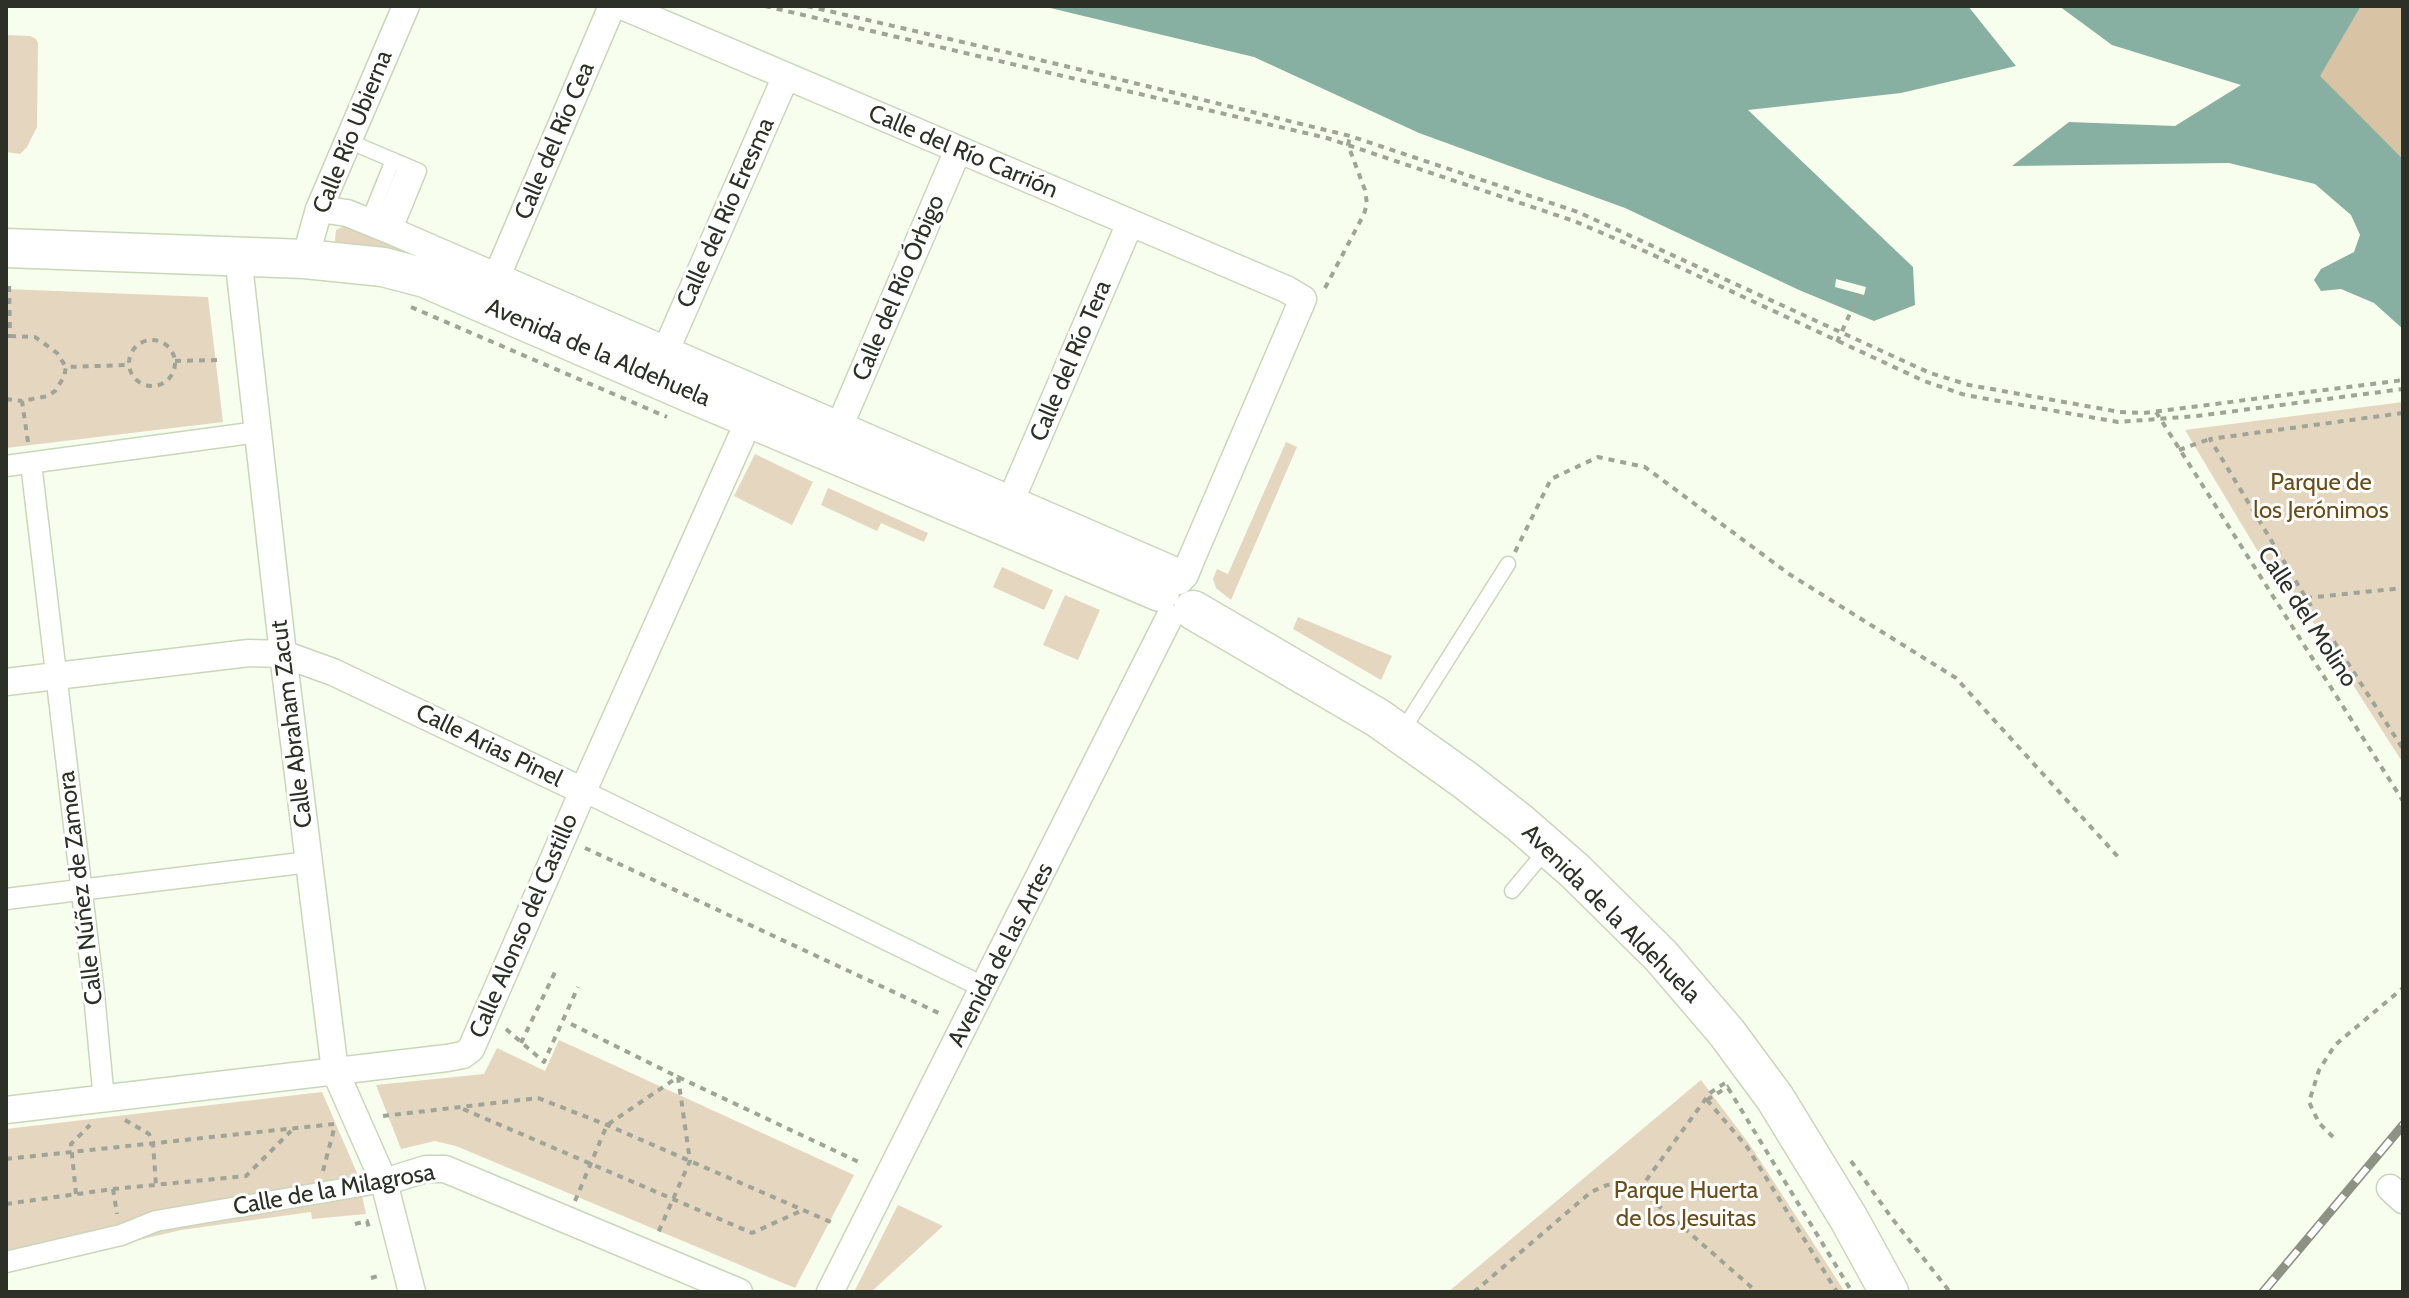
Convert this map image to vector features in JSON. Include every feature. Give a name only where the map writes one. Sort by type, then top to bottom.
[{"type":"main road","name":"Avenida de la Aldehuela","points":[[8,265],[238,256],[383,267],[425,278],[750,418],[1177,595],[1378,718],[1465,780],[1548,847],[1661,956],[1727,1033],[1775,1098],[1849,1219],[1889,1292]]},
{"type":"street","name":"Calle Río Ubierna","points":[[305,259],[319,209],[406,6]]},
{"type":"street","name":"Calle del Río Cea","points":[[497,276],[612,6]]},
{"type":"street","name":"Calle del Río Carrión","points":[[622,6],[1286,289],[1313,295]]},
{"type":"street","name":"Calle del Río Eresma","points":[[666,350],[786,76]]},
{"type":"street","name":"Calle del Río Órbigo","points":[[840,425],[958,150]]},
{"type":"street","name":"Avenida de la Aldehuela","points":[[319,209],[347,213],[381,227],[1011,500],[1177,595]]},
{"type":"street","name":"Calle del Río Tera","points":[[1011,500],[1130,223]]},
{"type":"street","name":"Calle Abraham Zacut","points":[[238,256],[335,1071],[384,1182],[412,1292]]},
{"type":"street","name":"Avenida de las Artes","points":[[830,1292],[985,988],[1177,595],[1313,295]]},
{"type":"street","name":"Calle Alonso del Castillo","points":[[6,1110],[447,1058],[463,1055],[471,1049],[750,418]]},
{"type":"street","points":[[6,466],[258,432]]},
{"type":"street","name":"Calle Núñez de Zamora","points":[[31,463],[104,1100]]},
{"type":"street","name":"Calle Arias Pinel","points":[[6,682],[249,653],[283,654],[333,672],[985,988]]},
{"type":"street","points":[[6,899],[309,862]]},
{"type":"street","name":"Calle de la Milagrosa","points":[[6,1262],[121,1235],[156,1221],[384,1182],[426,1169],[445,1169],[739,1292]]},
{"type":"lane","points":[[348,141],[419,171],[381,227]]},
{"type":"lane","points":[[381,227],[400,163]]},
{"type":"lane","points":[[1401,734],[1508,564]]},
{"type":"lane","points":[[1512,891],[1548,847]]},
{"type":"path","points":[[765,6],[1348,145],[1574,221],[1924,381],[1965,395],[2118,422],[2160,420],[2403,389]]},
{"type":"path","points":[[807,6],[1350,136],[1578,212],[1930,373],[1969,385],[2120,412],[2156,412],[2403,380]]},
{"type":"path","points":[[1313,295],[1367,204],[1348,145],[1350,136]]},
{"type":"path","points":[[6,399],[22,401],[48,396],[64,377],[66,367],[57,353],[35,337],[8,336],[8,265]]},
{"type":"path","points":[[1837,342],[1859,294]]},
{"type":"path","points":[[401,303],[674,420]]},
{"type":"path","points":[[150,340],[162,342],[171,350],[175,361],[172,375],[161,385],[146,386],[134,379],[128,365],[130,353],[138,344],[150,340]]},
{"type":"path","points":[[175,361],[220,360]]},
{"type":"path","points":[[66,367],[128,365]]},
{"type":"path","points":[[22,401],[31,463]]},
{"type":"path","name":"Calle del Molino","points":[[2156,412],[2403,801]]},
{"type":"path","points":[[2179,450],[2210,439],[2403,413]]},
{"type":"path","points":[[2210,439],[2306,598],[2403,749]]},
{"type":"path","points":[[1508,564],[1551,479],[1598,457],[1645,467],[1789,574],[1956,678],[2120,859]]},
{"type":"path","points":[[2306,598],[2403,588]]},
{"type":"path","points":[[579,845],[943,1015]]},
{"type":"path","points":[[521,1043],[557,968]]},
{"type":"path","points":[[502,1025],[544,1062],[578,987]]},
{"type":"path","points":[[2333,1137],[2319,1123],[2309,1102],[2319,1070],[2335,1045],[2403,988]]},
{"type":"path","points":[[571,1024],[863,1164]]},
{"type":"path","points":[[575,1201],[607,1125],[678,1077]]},
{"type":"path","points":[[657,1235],[690,1161],[678,1077]]},
{"type":"path","points":[[1727,1087],[1732,1084],[1730,1080]]},
{"type":"path","points":[[1639,1190],[1710,1093],[1725,1083],[1852,1292]]},
{"type":"path","points":[[383,1116],[538,1098],[833,1223]]},
{"type":"path","points":[[1706,1099],[1747,1147],[1837,1292]]},
{"type":"path","points":[[461,1109],[752,1233],[803,1210]]},
{"type":"path","points":[[125,1120],[149,1134],[153,1143],[156,1185]]},
{"type":"path","points":[[6,1159],[340,1123]]},
{"type":"path","points":[[76,1194],[71,1144],[91,1124]]},
{"type":"path","points":[[6,1204],[113,1189],[246,1176],[293,1129]]},
{"type":"path","points":[[1847,1155],[1950,1292]]},
{"type":"path","points":[[1474,1292],[1591,1192],[1607,1185],[1623,1183],[1639,1190],[1757,1292]]},
{"type":"path","points":[[113,1189],[117,1215]]},
{"type":"path","points":[[371,1278],[382,1275]]},
{"type":"green space","points":[[6,35],[30,36],[38,43],[37,127],[20,154],[6,152]]},
{"type":"green space","points":[[346,225],[725,387],[337,245],[336,230]]},
{"type":"green space","points":[[6,289],[208,297],[223,422],[6,448]]},
{"type":"green space","name":"Parque de los Jerónimos","points":[[2403,402],[2403,763],[2287,582],[2269,570],[2185,430]]},
{"type":"green space","points":[[1286,442],[1297,447],[1231,600],[1216,588],[1213,579],[1217,569],[1228,574]]},
{"type":"green space","points":[[755,454],[813,482],[792,525],[734,496]]},
{"type":"green space","points":[[828,488],[928,533],[924,542],[881,523],[877,531],[821,505]]},
{"type":"green space","points":[[1002,567],[1053,590],[1044,610],[993,587]]},
{"type":"green space","points":[[1065,595],[1100,610],[1078,660],[1043,645]]},
{"type":"green space","points":[[1298,617],[1392,656],[1381,680],[1293,629]]},
{"type":"green space","points":[[559,1040],[854,1175],[795,1288],[456,1146],[435,1141],[401,1149],[376,1085],[484,1074],[497,1048],[545,1071]]},
{"type":"green space","name":"Parque Huerta de los Jesuitas","points":[[1701,1080],[1750,1145],[1845,1292],[1448,1292]]},
{"type":"green space","points":[[322,1092],[357,1173],[366,1214],[312,1219],[311,1212],[181,1230],[6,1271],[6,1129]]},
{"type":"green space","points":[[898,1205],[943,1226],[871,1292],[854,1292]]},
{"type":"shaded area","points":[[2361,6],[2403,6],[2403,159],[2319,76]]},
{"type":"water","points":[[1042,6],[1968,6],[2016,66],[1901,93],[1748,110],[1913,267],[1915,305],[1874,321],[1799,290],[1625,208],[1419,133],[1254,57]]},
{"type":"water","points":[[2059,6],[2361,6],[2320,76],[2403,159],[2403,329],[2374,303],[2341,289],[2321,291],[2314,280],[2321,269],[2354,252],[2360,235],[2351,215],[2315,184],[2229,163],[2012,166],[2069,122],[2175,126],[2241,85],[2112,45]]},
{"type":"pier","points":[[1836,279],[1866,287],[1864,295],[1835,287]]},
{"type":"railway","points":[[2263,1292],[2403,1125]]}]
